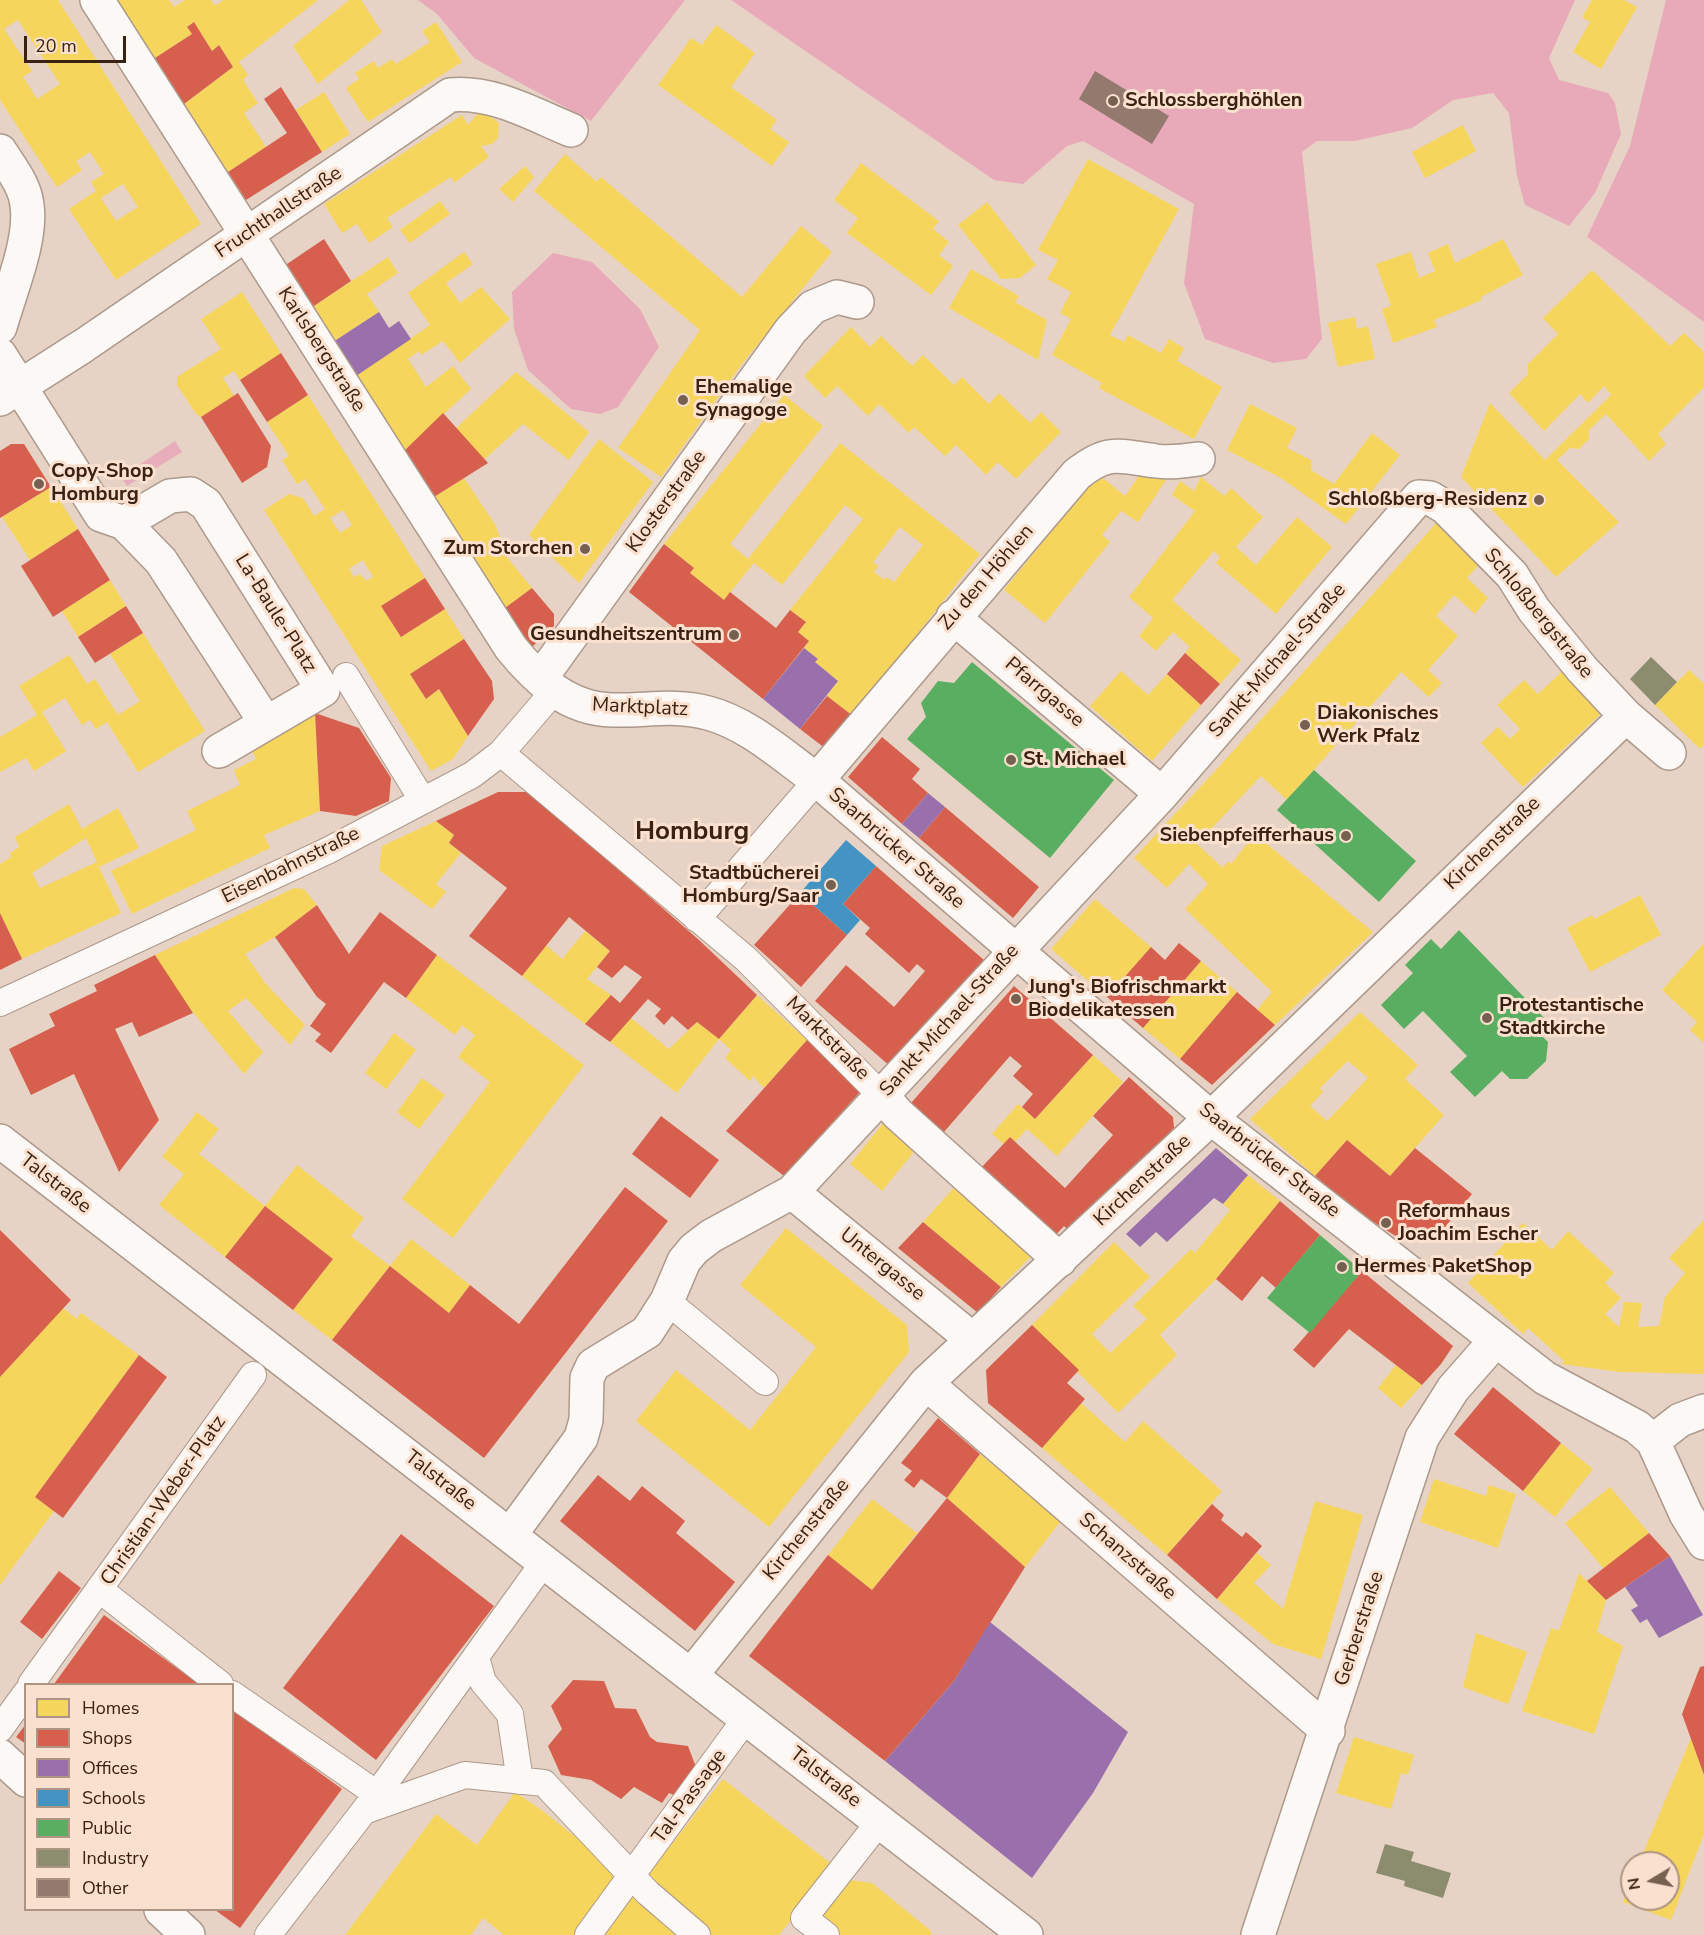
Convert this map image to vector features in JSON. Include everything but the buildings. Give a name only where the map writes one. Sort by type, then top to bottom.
[{"type":"street","name":"Karlsbergstraße","points":[[98,0],[511,648],[547,685]]},
{"type":"street","name":"Fruchthallstraße","points":[[10,393],[247,235],[450,95],[471,93],[498,100],[571,130]]},
{"type":"street","points":[[0,151],[19,181],[27,203],[28,226],[12,239],[0,327]]},
{"type":"street","name":"Klosterstraße","points":[[547,685],[791,330],[813,307],[837,297],[857,302]]},
{"type":"street","points":[[0,355],[10,393],[101,515],[124,523],[161,561],[266,723],[219,751]]},
{"type":"street","name":"Zu den Höhlen","points":[[817,780],[953,617],[1077,474],[1104,458],[1123,455],[1157,461],[1198,459]]},
{"type":"street","name":"La-Baule-Platz","points":[[124,523],[170,496],[191,494],[206,504],[323,690],[266,723]]},
{"type":"street","name":"Schloßbergstraße","points":[[1419,497],[1430,498],[1445,507],[1512,575],[1534,610],[1582,669],[1626,716],[1669,753]]},
{"type":"street","name":"Sankt-Michael-Straße","points":[[510,1535],[581,1438],[586,1420],[587,1378],[592,1365],[647,1332],[667,1301],[684,1261],[694,1249],[711,1236],[792,1192],[1162,794],[1419,497]]},
{"type":"street","name":"Pfarrgasse","points":[[953,617],[1162,794]]},
{"type":"street","name":"La-Baule-Platz","points":[[346,676],[423,801]]},
{"type":"street","name":"Eisenbahnstraße","points":[[0,1003],[327,851],[472,775],[501,753],[547,685]]},
{"type":"street","name":"Marktplatz","points":[[547,685],[575,703],[593,708],[613,711],[668,706],[712,714],[751,732],[817,780]]},
{"type":"street","name":"Kirchenstraße","points":[[692,1674],[926,1383],[1211,1118],[1626,716]]},
{"type":"street","name":"Marktstraße","points":[[501,753],[746,959],[898,1114],[1060,1260]]},
{"type":"street","points":[[697,919],[817,780]]},
{"type":"street","name":"Saarbrücker Straße","points":[[817,780],[1211,1118],[1429,1285],[1545,1378],[1637,1427],[1653,1441],[1686,1514],[1704,1543]]},
{"type":"street","name":"Talstraße","points":[[0,1141],[692,1674],[1026,1935]]},
{"type":"street","name":"Untergasse","points":[[792,1192],[972,1339]]},
{"type":"street","points":[[667,1301],[765,1382]]},
{"type":"street","name":"Gerberstraße","points":[[1258,1935],[1328,1731],[1422,1438],[1454,1389],[1496,1340]]},
{"type":"street","name":"Christian-Weber-Platz","points":[[219,1683],[99,1589],[253,1375]]},
{"type":"street","name":"Schanzstraße","points":[[926,1383],[1328,1731]]},
{"type":"street","points":[[1653,1441],[1680,1420],[1704,1411]]},
{"type":"street","points":[[268,1935],[371,1803],[544,1562]]},
{"type":"street","points":[[32,1683],[99,1589]]},
{"type":"street","points":[[476,1657],[483,1682],[510,1714],[520,1780]]},
{"type":"street","points":[[0,1729],[24,1696]]},
{"type":"street","points":[[234,1696],[371,1803]]},
{"type":"street","name":"Tal-Passage","points":[[588,1935],[747,1717]]},
{"type":"street","points":[[0,1756],[24,1778]]},
{"type":"street","points":[[371,1803],[465,1775],[544,1783],[632,1877],[697,1935]]},
{"type":"street","name":"Talstraße","points":[[826,1935],[797,1926],[880,1821]]},
{"type":"street","points":[[162,1911],[188,1935]]},
{"type":"shaded area","points":[[418,0],[685,0],[591,121],[474,58],[437,14]]},
{"type":"shaded area","points":[[731,0],[1575,0],[1549,58],[1559,80],[1608,93],[1615,103],[1621,134],[1595,193],[1569,226],[1525,205],[1517,176],[1509,113],[1493,93],[1453,100],[1412,128],[1355,141],[1317,141],[1302,152],[1322,339],[1306,359],[1273,363],[1205,339],[1184,283],[1194,204],[1083,141],[1067,146],[1023,184],[994,180]]},
{"type":"shaded area","points":[[1666,0],[1704,0],[1704,322],[1587,237],[1630,146]]},
{"type":"shaded area","points":[[553,253],[592,262],[640,309],[659,347],[618,407],[600,414],[571,409],[528,370],[514,329],[512,292]]},
{"type":"shaded area","points":[[175,441],[182,452],[127,486],[121,477]]},
{"type":"place","name":"Schlossberghöhlen","points":[[1113,101]]},
{"type":"place","name":"Ehemalige Synagoge","points":[[683,400]]},
{"type":"place","name":"Copy-Shop Homburg","points":[[39,484]]},
{"type":"place","name":"Schloßberg-Residenz","points":[[1539,500]]},
{"type":"place","name":"Zum Storchen","points":[[585,549]]},
{"type":"place","name":"Gesundheitszentrum","points":[[734,635]]},
{"type":"place","name":"Diakonisches Werk Pfalz","points":[[1305,725]]},
{"type":"place","name":"St. Michael","points":[[1011,760]]},
{"type":"place","name":"Siebenpfeifferhaus","points":[[1346,836]]},
{"type":"place","name":"Stadtbücherei Homburg/Saar","points":[[831,885]]},
{"type":"place","name":"Jung's Biofrischmarkt Biodelikatessen","points":[[1016,999]]},
{"type":"place","name":"Protestantische Stadtkirche","points":[[1487,1018]]},
{"type":"place","name":"Reformhaus Joachim Escher","points":[[1386,1223]]},
{"type":"place","name":"Hermes PaketShop","points":[[1342,1267]]},
{"type":"district","name":"Homburg","points":[[692,833]]}]
